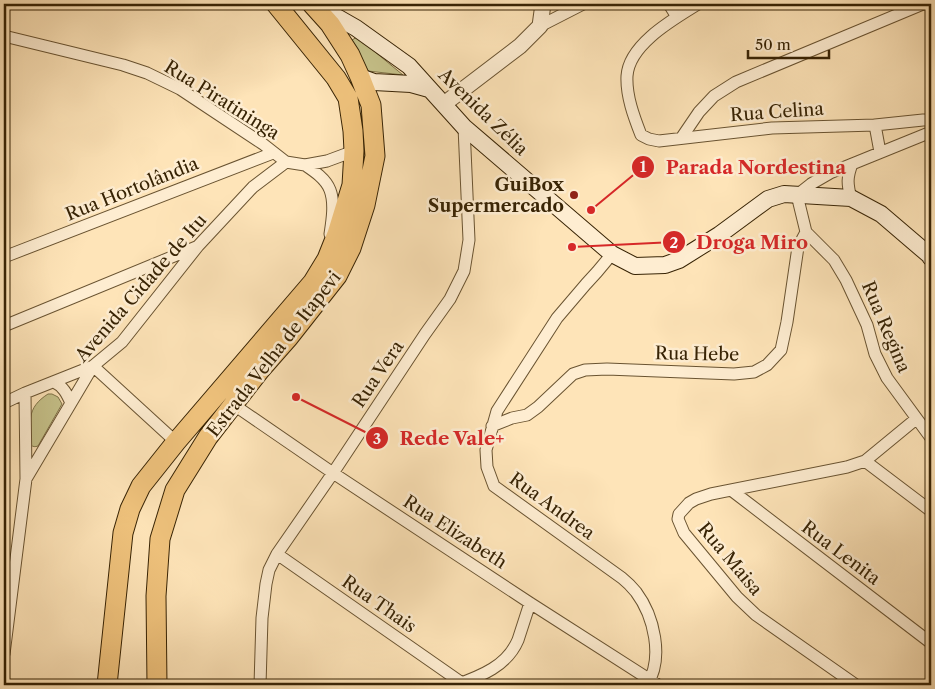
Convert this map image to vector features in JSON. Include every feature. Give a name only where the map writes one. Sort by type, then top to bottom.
[{"type":"main road","points":[[107,685],[123,533],[130,509],[141,486],[176,442],[313,282],[326,259],[340,225],[352,185],[354,152],[348,98],[336,78],[276,4]]},
{"type":"main road","points":[[288,4],[331,56],[341,65],[374,82],[411,84],[429,89]]},
{"type":"main road","name":"Estrada Velha de Itapevi","points":[[157,685],[156,596],[160,539],[174,490],[208,437],[337,276],[351,248],[365,205],[375,156],[371,105],[350,56],[330,24],[314,6]]},
{"type":"main road","name":"Avenida Zélia","points":[[314,6],[356,28],[409,66],[464,127],[612,254],[635,266],[665,264],[679,260],[720,235],[768,199],[784,194],[850,198],[881,214],[930,254]]},
{"type":"street","points":[[540,26],[543,4]]},
{"type":"street","points":[[444,104],[520,46],[540,26],[583,4]]},
{"type":"street","points":[[669,4],[677,17],[698,4]]},
{"type":"street","points":[[682,138],[699,112],[714,96],[736,82],[922,4]]},
{"type":"street","name":"Rua Celina","points":[[677,17],[645,41],[633,57],[627,74],[628,94],[641,136],[660,141],[772,128],[875,125],[931,120]]},
{"type":"street","name":"Rua Piratininga","points":[[5,34],[124,65],[147,73],[180,89],[263,144],[286,162],[305,165],[327,161],[354,152]]},
{"type":"street","points":[[875,125],[880,152]]},
{"type":"street","name":"Rua Vera","points":[[260,685],[262,618],[265,592],[269,570],[276,554],[333,474],[450,299],[464,271],[469,240],[464,127]]},
{"type":"street","points":[[806,232],[797,195],[830,173],[931,132]]},
{"type":"street","name":"Rua Hortolândia","points":[[4,257],[273,153]]},
{"type":"street","name":"Avenida Cidade de Itu","points":[[26,479],[93,366],[122,342],[198,246],[253,188],[286,162]]},
{"type":"street","points":[[850,198],[848,175],[852,164]]},
{"type":"street","points":[[305,165],[320,176],[330,190],[333,205],[326,259]]},
{"type":"street","name":"Rua Regina","points":[[806,232],[834,260],[846,280],[867,325],[875,354],[887,378],[931,438]]},
{"type":"street","name":"Rua Hebe","points":[[492,426],[512,418],[527,415],[573,374],[585,370],[607,369],[734,374],[754,372],[768,365],[781,350],[798,247],[806,232]]},
{"type":"street","points":[[4,326],[198,246]]},
{"type":"street","name":"Rua Andrea","points":[[612,254],[557,318],[497,410],[486,450],[487,467],[494,486],[622,578],[636,591],[653,625],[655,662],[652,683]]},
{"type":"street","points":[[4,403],[93,366],[176,442]]},
{"type":"street","points":[[54,382],[64,389],[71,403]]},
{"type":"street","name":"Avenida Cidade de Itu","points":[[4,654],[26,479],[26,393]]},
{"type":"street","name":"Rua Elizabeth","points":[[234,405],[333,474],[652,683]]},
{"type":"street","name":"Rua Maisa","points":[[856,685],[756,615],[737,597],[684,533],[678,519],[679,514],[688,503],[696,499],[730,490],[847,467],[864,461],[916,419]]},
{"type":"street","points":[[864,461],[931,511]]},
{"type":"street","name":"Rua Lenita","points":[[730,490],[931,643]]},
{"type":"street","name":"Rua Thais","points":[[276,554],[459,684]]},
{"type":"street","points":[[459,684],[488,671],[500,664],[509,655],[517,642],[530,603]]},
{"type":"shaded area","points":[[357,37],[403,75],[368,71],[352,40]]},
{"type":"shaded area","points":[[48,394],[58,397],[62,404],[38,446],[33,446],[31,445],[31,416],[36,405]]},
{"type":"place","name":"GuiBox Supermercado","points":[[574,195]]},
{"type":"place","name":"Parada Nordestina","points":[[591,210]]},
{"type":"place","name":"Droga Miro","points":[[572,247]]},
{"type":"place","name":"Rede Vale+","points":[[296,397]]}]
